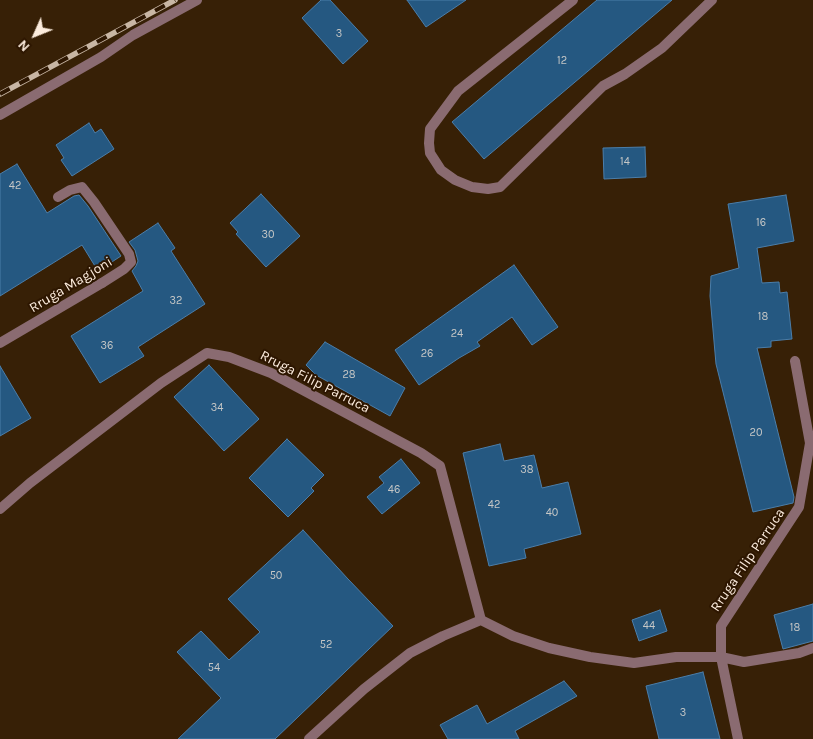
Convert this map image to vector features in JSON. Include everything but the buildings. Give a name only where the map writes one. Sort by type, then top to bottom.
[{"type":"street","points":[[0,115],[100,57],[133,35],[197,0]]},
{"type":"street","points":[[573,0],[458,91],[430,129],[430,153],[441,170],[455,180],[472,187],[488,189],[500,187],[603,86],[625,74],[662,48],[712,0]]},
{"type":"street","name":"Rruga Magjoni","points":[[0,343],[102,283],[124,269],[131,262],[129,254],[82,187],[58,196]]},
{"type":"street","name":"Rruga Filip Parruca","points":[[0,509],[30,483],[161,383],[206,354],[229,357],[271,373],[421,453],[440,466],[481,620]]},
{"type":"street","name":"Rruga Filip Parruca","points":[[738,739],[721,657],[721,626],[799,507],[810,443],[794,361]]},
{"type":"street","points":[[309,739],[364,689],[410,654],[442,636],[481,620],[513,636],[549,648],[590,657],[634,663],[676,657],[721,657],[744,662],[799,653],[813,648]]},
{"type":"railway","points":[[0,94],[175,0]]}]
